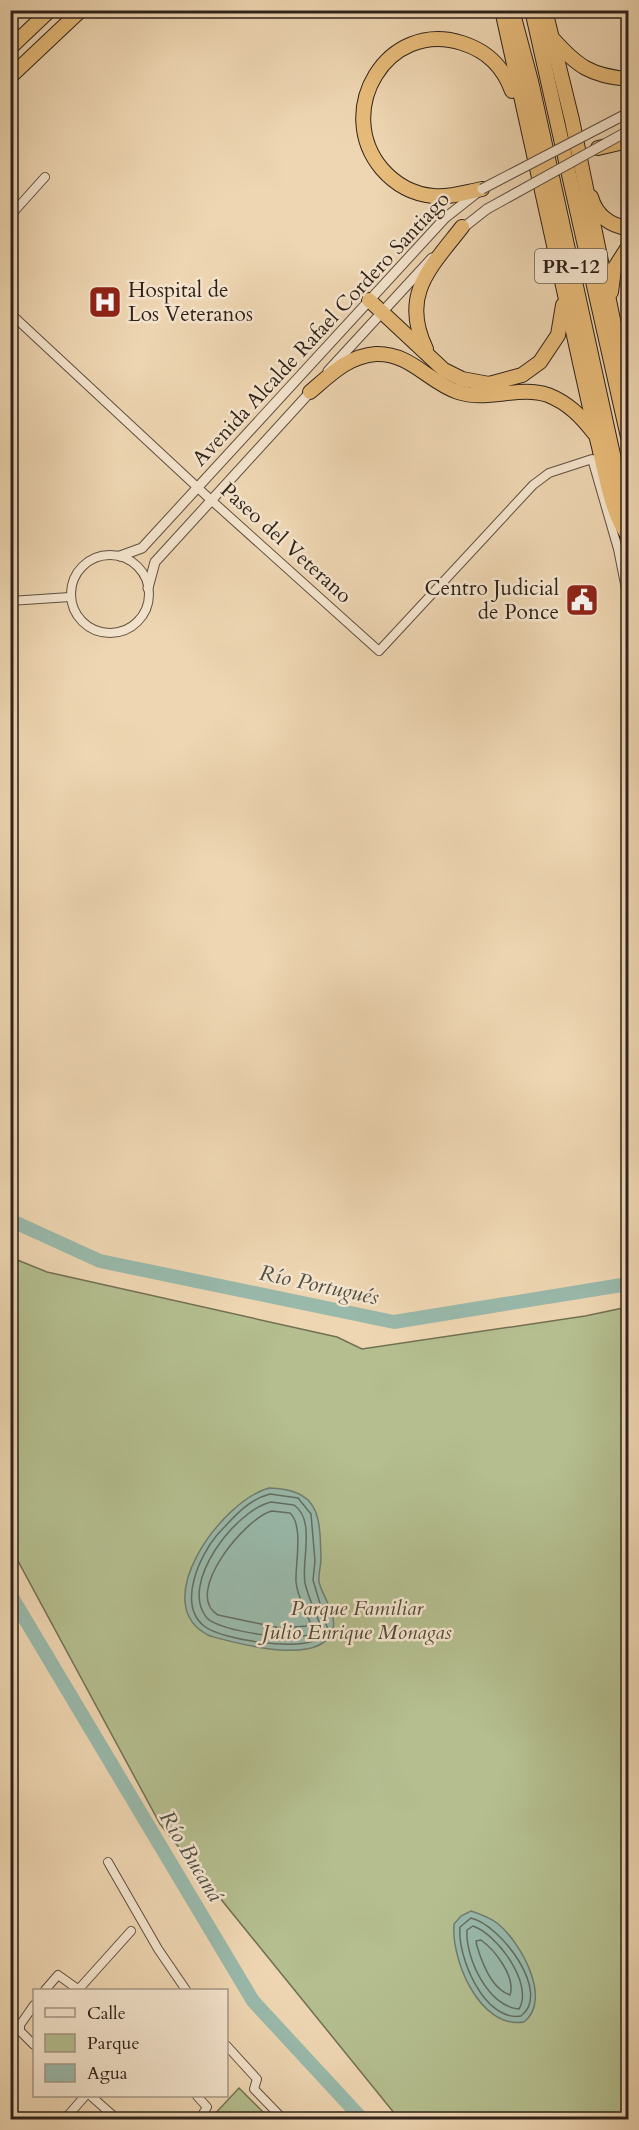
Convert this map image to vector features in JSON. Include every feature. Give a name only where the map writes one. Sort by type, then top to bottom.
[{"type":"highway","points":[[10,48],[50,10]]},
{"type":"highway","points":[[10,77],[81,10]]},
{"type":"highway","points":[[497,10],[505,32]]},
{"type":"highway","points":[[502,10],[505,32],[596,435],[613,501],[628,536]]},
{"type":"highway","name":"PR-12","points":[[512,10],[531,81],[628,523]]},
{"type":"highway","name":"PR-12","points":[[531,10],[628,437]]},
{"type":"highway","points":[[545,10],[605,286],[611,300],[628,393]]},
{"type":"highway","points":[[551,37],[567,55],[586,69],[609,77],[628,79]]},
{"type":"highway","points":[[482,189],[455,195],[422,194],[395,182],[379,165],[364,135],[363,113],[366,92],[383,64],[400,51],[419,42],[449,40],[469,46],[492,59],[503,71],[517,112],[528,132]]},
{"type":"highway","points":[[590,150],[628,141]]},
{"type":"highway","points":[[582,175],[599,213],[612,224],[628,228]]},
{"type":"highway","points":[[430,356],[417,326],[417,297],[426,274],[462,227]]},
{"type":"highway","points":[[611,300],[614,269],[628,247]]},
{"type":"highway","points":[[369,300],[450,374],[476,383],[502,382],[522,375],[540,362],[554,343],[561,321],[564,294]]},
{"type":"highway","points":[[310,392],[345,363],[364,356],[385,354],[407,360],[441,384],[468,395],[495,396],[528,392],[546,395],[573,409],[596,435]]},
{"type":"street","name":"Avenida Alcalde Rafael Cordero Santiago","points":[[120,556],[142,548],[445,218],[482,189],[628,113]]},
{"type":"street","name":"Avenida Alcalde Rafael Cordero Santiago","points":[[148,588],[155,562],[382,311],[462,227],[487,209],[628,131]]},
{"type":"street","points":[[10,216],[45,177]]},
{"type":"street","name":"Paseo del Veterano","points":[[10,313],[211,500],[380,651],[533,485],[549,473],[592,459],[618,549],[628,599]]},
{"type":"street","points":[[120,556],[139,568],[148,588],[148,603],[142,616],[131,627],[117,633],[102,633],[88,628],[74,611],[70,597],[75,575],[85,564],[98,557],[120,556]]},
{"type":"street","points":[[10,601],[70,597]]},
{"type":"street","points":[[108,1862],[158,1949],[185,1989]]},
{"type":"street","points":[[80,1989],[131,1931]]},
{"type":"street","points":[[46,1989],[58,1975],[78,1989]]},
{"type":"street","points":[[33,2006],[20,2025],[20,2031],[33,2044]]},
{"type":"street","points":[[228,2046],[254,2073],[257,2079],[254,2089],[284,2120]]},
{"type":"street","points":[[64,2120],[84,2097]]},
{"type":"street","points":[[92,2097],[118,2120]]},
{"type":"street","points":[[198,2097],[207,2107],[199,2120]]},
{"type":"green space","name":"Parque Familiar Julio Enrique Monagas","points":[[10,1257],[47,1272],[337,1337],[362,1349],[585,1316],[628,1307],[628,2119],[399,2119],[160,1824],[11,1548]]},
{"type":"green space","points":[[239,2088],[270,2119],[210,2119]]},
{"type":"water","points":[[269,1488],[298,1493],[308,1500],[318,1518],[321,1559],[319,1582],[334,1623],[326,1641],[313,1648],[277,1650],[210,1636],[192,1622],[185,1602],[187,1579],[197,1556],[212,1533],[230,1512],[250,1497]]},
{"type":"water","points":[[471,1911],[497,1923],[506,1931],[523,1956],[534,1985],[535,1999],[532,2012],[524,2022],[508,2021],[494,2015],[471,1989],[457,1955],[454,1924],[461,1916]]},
{"type":"waterway","name":"Río Portugués","points":[[10,1220],[100,1261],[394,1322],[628,1284]]},
{"type":"waterway","name":"Río Bucaná","points":[[10,1594],[253,2001],[363,2120]]},
{"type":"place","name":"Hospital de Los Veteranos","points":[[105,302]]},
{"type":"place","name":"Centro Judicial de Ponce","points":[[582,600]]}]
